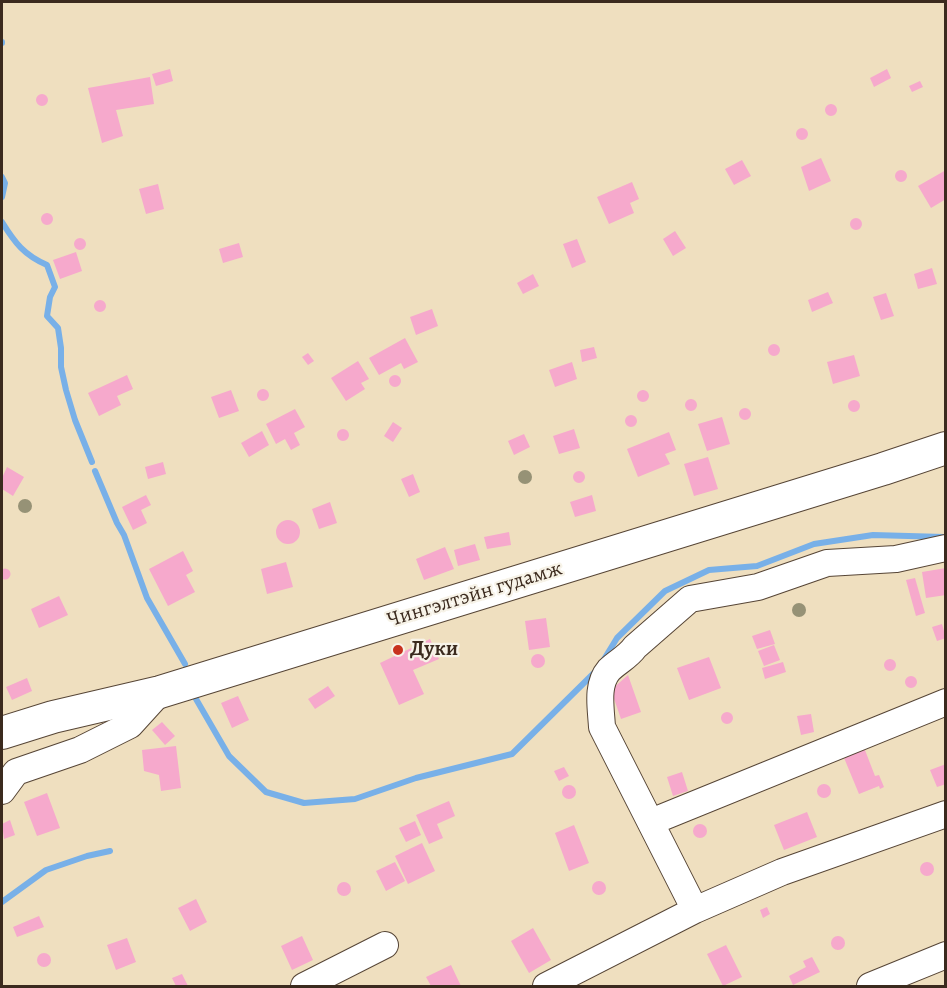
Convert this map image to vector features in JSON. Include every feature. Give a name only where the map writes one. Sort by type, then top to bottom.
[{"type":"main road","name":"Чингэлтэйн гудамж","points":[[2,733],[53,717],[160,692],[883,470],[945,448]]},
{"type":"street","points":[[695,910],[602,727],[599,693],[608,671],[628,656],[635,647],[690,599],[758,588],[827,563],[896,559],[945,548]]},
{"type":"street","points":[[2,791],[16,772],[80,750],[130,724],[160,692]]},
{"type":"street","points":[[651,822],[945,702]]},
{"type":"street","points":[[546,987],[695,910],[782,872],[945,814]]},
{"type":"street","points":[[304,987],[385,945]]},
{"type":"street","points":[[870,987],[945,955]]},
{"type":"building","points":[[170,69],[173,81],[156,86],[152,74]]},
{"type":"building","points":[[887,69],[891,78],[874,87],[870,78]]},
{"type":"building","points":[[150,77],[154,104],[116,110],[123,136],[102,143],[88,88]]},
{"type":"building","points":[[920,81],[923,87],[912,92],[909,86]]},
{"type":"building","points":[[44,94],[48,100],[44,106],[40,106],[36,98]]},
{"type":"building","points":[[833,104],[837,110],[833,116],[829,116],[825,108]]},
{"type":"building","points":[[804,128],[808,134],[804,140],[800,140],[796,132]]},
{"type":"building","points":[[821,158],[831,181],[809,191],[801,167]]},
{"type":"building","points":[[742,160],[751,176],[734,185],[725,169]]},
{"type":"building","points":[[903,170],[907,176],[903,182],[899,182],[895,174]]},
{"type":"building","points":[[946,170],[946,199],[931,208],[918,186]]},
{"type":"building","points":[[632,182],[639,199],[630,203],[634,213],[609,224],[597,197]]},
{"type":"building","points":[[158,184],[164,209],[146,214],[139,189]]},
{"type":"building","points":[[49,213],[53,219],[49,225],[45,225],[41,217]]},
{"type":"building","points":[[858,218],[862,224],[858,230],[854,230],[850,222]]},
{"type":"building","points":[[675,231],[686,248],[673,256],[663,239]]},
{"type":"building","points":[[82,238],[86,244],[82,250],[78,250],[74,242]]},
{"type":"building","points":[[577,239],[586,262],[572,268],[563,244]]},
{"type":"building","points":[[239,243],[243,257],[223,263],[219,249]]},
{"type":"building","points":[[76,252],[82,271],[60,279],[53,260]]},
{"type":"building","points":[[932,268],[937,284],[918,289],[914,274]]},
{"type":"building","points":[[533,274],[539,286],[523,294],[517,283]]},
{"type":"building","points":[[828,292],[833,303],[812,312],[808,300]]},
{"type":"building","points":[[886,293],[894,316],[881,320],[873,297]]},
{"type":"building","points":[[102,300],[106,306],[102,312],[98,312],[94,304]]},
{"type":"building","points":[[432,309],[438,326],[416,335],[410,317]]},
{"type":"building","points":[[405,338],[418,362],[404,369],[401,363],[379,375],[369,358]]},
{"type":"building","points":[[776,344],[780,350],[776,356],[772,356],[768,348]]},
{"type":"building","points":[[594,347],[597,358],[582,362],[580,350]]},
{"type":"building","points":[[308,353],[314,361],[308,365],[302,357]]},
{"type":"building","points":[[854,355],[860,376],[833,384],[827,362]]},
{"type":"building","points":[[358,361],[369,379],[361,383],[365,389],[346,401],[331,378]]},
{"type":"building","points":[[572,362],[577,379],[555,387],[549,370]]},
{"type":"building","points":[[127,375],[133,389],[117,396],[121,405],[99,416],[88,393]]},
{"type":"building","points":[[397,375],[401,381],[397,387],[393,387],[389,379]]},
{"type":"building","points":[[265,389],[269,395],[265,401],[261,401],[257,393]]},
{"type":"building","points":[[231,390],[239,411],[219,418],[211,397]]},
{"type":"building","points":[[645,390],[649,396],[645,402],[641,402],[637,394]]},
{"type":"building","points":[[693,399],[697,405],[693,411],[689,411],[685,403]]},
{"type":"building","points":[[856,400],[860,406],[856,412],[852,412],[848,404]]},
{"type":"building","points":[[747,408],[751,414],[747,420],[743,420],[739,412]]},
{"type":"building","points":[[295,409],[305,427],[294,433],[300,445],[291,450],[285,439],[276,444],[266,424]]},
{"type":"building","points":[[633,415],[637,421],[633,427],[629,427],[625,419]]},
{"type":"building","points":[[722,417],[730,444],[707,451],[698,424]]},
{"type":"building","points":[[393,422],[402,428],[393,442],[384,436]]},
{"type":"building","points":[[345,429],[349,435],[345,441],[341,441],[337,433]]},
{"type":"building","points":[[574,429],[580,448],[559,454],[553,436]]},
{"type":"building","points":[[262,431],[269,445],[249,457],[241,443]]},
{"type":"building","points":[[669,432],[676,450],[665,454],[670,464],[638,477],[627,449]]},
{"type":"building","points":[[524,434],[530,447],[514,455],[508,441]]},
{"type":"building","points":[[708,457],[718,489],[694,496],[684,464]]},
{"type":"building","points":[[163,462],[166,474],[148,479],[145,467]]},
{"type":"building","points":[[7,467],[24,477],[13,496],[2,489],[2,478]]},
{"type":"building","points":[[581,471],[585,477],[581,483],[577,483],[573,475]]},
{"type":"building","points":[[413,474],[420,492],[409,497],[401,479]]},
{"type":"building","points":[[146,495],[151,505],[141,510],[147,523],[133,530],[122,507]]},
{"type":"building","points":[[592,495],[596,511],[575,517],[570,502]]},
{"type":"building","points":[[330,502],[337,523],[319,529],[312,509]]},
{"type":"building","points":[[288,520],[296,524],[300,532],[296,540],[288,544],[280,540],[276,532],[280,524]]},
{"type":"building","points":[[509,532],[511,545],[487,549],[484,537]]},
{"type":"building","points":[[475,544],[480,560],[458,566],[454,550]]},
{"type":"building","points":[[445,547],[454,569],[424,580],[416,559]]},
{"type":"building","points":[[183,551],[193,571],[186,575],[195,592],[168,606],[149,569]]},
{"type":"building","points":[[286,562],[293,587],[267,594],[261,569]]},
{"type":"building","points":[[946,568],[946,595],[926,598],[922,572]]},
{"type":"building","points":[[5,569],[9,570],[9,578],[5,579],[1,578],[0,574],[1,570]]},
{"type":"building","points":[[915,578],[925,613],[916,616],[906,580]]},
{"type":"building","points":[[59,596],[68,615],[39,628],[31,609]]},
{"type":"building","points":[[546,618],[550,647],[529,650],[525,621]]},
{"type":"building","points":[[942,624],[946,638],[937,641],[932,627]]},
{"type":"building","points":[[770,630],[775,644],[757,649],[752,636]]},
{"type":"building","points":[[430,639],[439,659],[413,670],[424,694],[399,705],[380,663]]},
{"type":"building","points":[[774,645],[780,660],[764,666],[758,651]]},
{"type":"building","points":[[538,654],[543,656],[545,661],[543,666],[538,668],[533,666],[531,661],[533,656]]},
{"type":"building","points":[[709,657],[721,688],[689,700],[677,668]]},
{"type":"building","points":[[892,659],[896,665],[892,671],[888,671],[884,663]]},
{"type":"building","points":[[783,662],[786,672],[765,679],[762,668]]},
{"type":"building","points":[[628,675],[641,712],[621,719],[611,690]]},
{"type":"building","points":[[913,676],[917,682],[913,688],[909,688],[905,680]]},
{"type":"building","points":[[27,678],[32,691],[12,700],[6,687]]},
{"type":"building","points":[[328,686],[335,696],[315,709],[308,699]]},
{"type":"building","points":[[238,696],[249,720],[232,728],[221,703]]},
{"type":"building","points":[[729,712],[733,718],[729,724],[725,724],[721,716]]},
{"type":"building","points":[[811,714],[814,732],[801,735],[797,716]]},
{"type":"building","points":[[162,722],[175,736],[165,745],[152,730]]},
{"type":"building","points":[[863,745],[875,776],[879,775],[884,787],[880,789],[879,786],[859,794],[842,753]]},
{"type":"building","points":[[176,746],[181,788],[161,791],[159,775],[144,771],[142,750]]},
{"type":"building","points":[[946,764],[946,784],[937,787],[930,770]]},
{"type":"building","points":[[564,767],[569,776],[559,781],[554,771]]},
{"type":"building","points":[[682,772],[688,791],[673,796],[667,777]]},
{"type":"building","points":[[824,784],[829,786],[831,791],[829,796],[824,798],[819,796],[817,791],[819,786]]},
{"type":"building","points":[[569,785],[574,787],[576,792],[574,797],[569,799],[564,797],[562,792],[564,787]]},
{"type":"building","points":[[47,793],[60,828],[37,836],[24,802]]},
{"type":"building","points":[[449,801],[455,816],[437,824],[443,838],[429,844],[416,815]]},
{"type":"building","points":[[807,812],[817,837],[784,850],[774,825]]},
{"type":"building","points":[[10,820],[15,835],[4,839],[2,824]]},
{"type":"building","points":[[415,821],[421,835],[406,842],[399,828]]},
{"type":"building","points":[[700,824],[705,826],[707,831],[705,836],[700,838],[695,836],[693,831],[695,826]]},
{"type":"building","points":[[574,825],[589,863],[569,871],[555,833]]},
{"type":"building","points":[[422,843],[435,871],[408,884],[395,856]]},
{"type":"building","points":[[395,862],[405,881],[386,891],[376,871]]},
{"type":"building","points":[[927,862],[932,864],[934,869],[932,874],[927,876],[922,874],[920,869],[922,864]]},
{"type":"building","points":[[599,881],[604,883],[606,888],[604,893],[599,895],[594,893],[592,888],[594,883]]},
{"type":"building","points":[[344,882],[349,884],[351,889],[349,894],[344,896],[339,894],[337,889],[339,884]]},
{"type":"building","points":[[196,899],[207,922],[190,931],[178,908]]},
{"type":"building","points":[[767,907],[770,914],[763,918],[760,910]]},
{"type":"building","points":[[39,916],[44,927],[17,937],[13,927]]},
{"type":"building","points":[[533,928],[551,960],[529,973],[511,941]]},
{"type":"building","points":[[302,936],[313,960],[292,970],[281,946]]},
{"type":"building","points":[[838,936],[843,938],[845,943],[843,948],[838,950],[833,948],[831,943],[833,938]]},
{"type":"building","points":[[127,938],[136,962],[116,970],[107,945]]},
{"type":"building","points":[[726,945],[742,977],[723,986],[707,954]]},
{"type":"building","points":[[44,953],[49,955],[51,960],[49,965],[44,967],[39,965],[37,960],[39,955]]},
{"type":"building","points":[[812,957],[820,972],[793,985],[789,976],[806,967],[803,961]]},
{"type":"building","points":[[451,965],[461,986],[431,986],[426,977]]},
{"type":"building","points":[[182,974],[188,986],[176,986],[172,978]]},
{"type":"waterway","points":[[2,177],[5,183],[2,197]]},
{"type":"waterway","points":[[2,222],[21,248],[47,265],[55,287],[50,297],[47,316],[58,328],[61,367],[66,390],[92,462]]},
{"type":"waterway","points":[[95,471],[124,535],[147,598],[185,664]]},
{"type":"waterway","points":[[603,661],[617,638],[665,591],[709,570],[757,566],[814,544],[873,535],[944,537]]},
{"type":"waterway","points":[[196,699],[229,756],[266,792],[304,803],[355,799],[416,778],[512,754],[595,672]]},
{"type":"waterway","points":[[2,902],[46,870],[110,851]]},
{"type":"place","name":"Дуки","points":[[398,650]]}]
